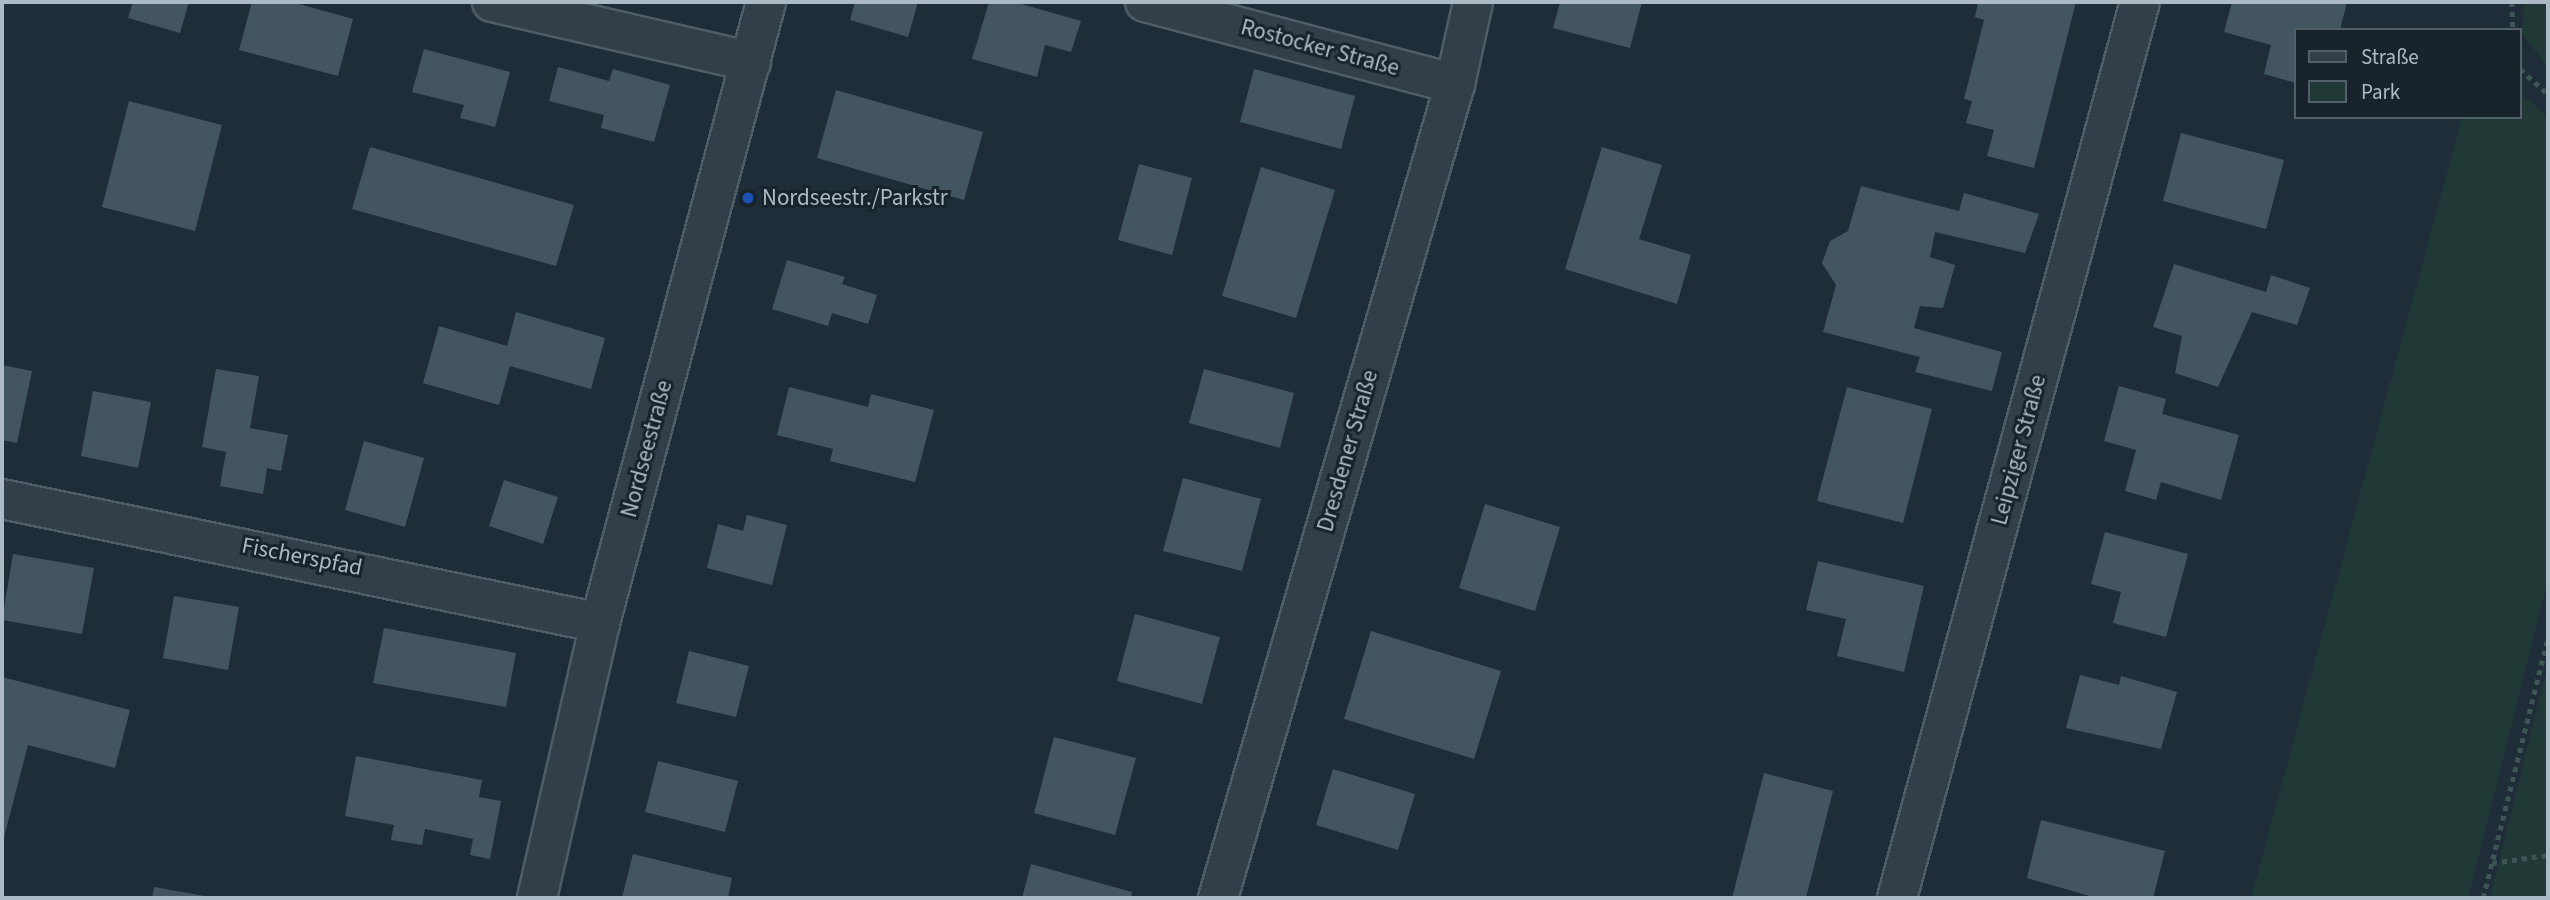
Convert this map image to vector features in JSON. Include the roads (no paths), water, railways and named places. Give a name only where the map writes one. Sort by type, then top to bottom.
[{"type":"street","points":[[492,2],[751,62]]},
{"type":"street","name":"Nordseestraße","points":[[537,898],[600,623],[766,2]]},
{"type":"street","name":"Rostocker Straße","points":[[1145,2],[1455,83]]},
{"type":"street","name":"Dresdener Straße","points":[[1218,898],[1455,83],[1473,2]]},
{"type":"street","name":"Leipziger Straße","points":[[1897,898],[2140,2]]},
{"type":"street","name":"Fischerspfad","points":[[2,499],[600,623]]},
{"type":"place","name":"Nordseestr./Parkstr","points":[[748,198]]}]
